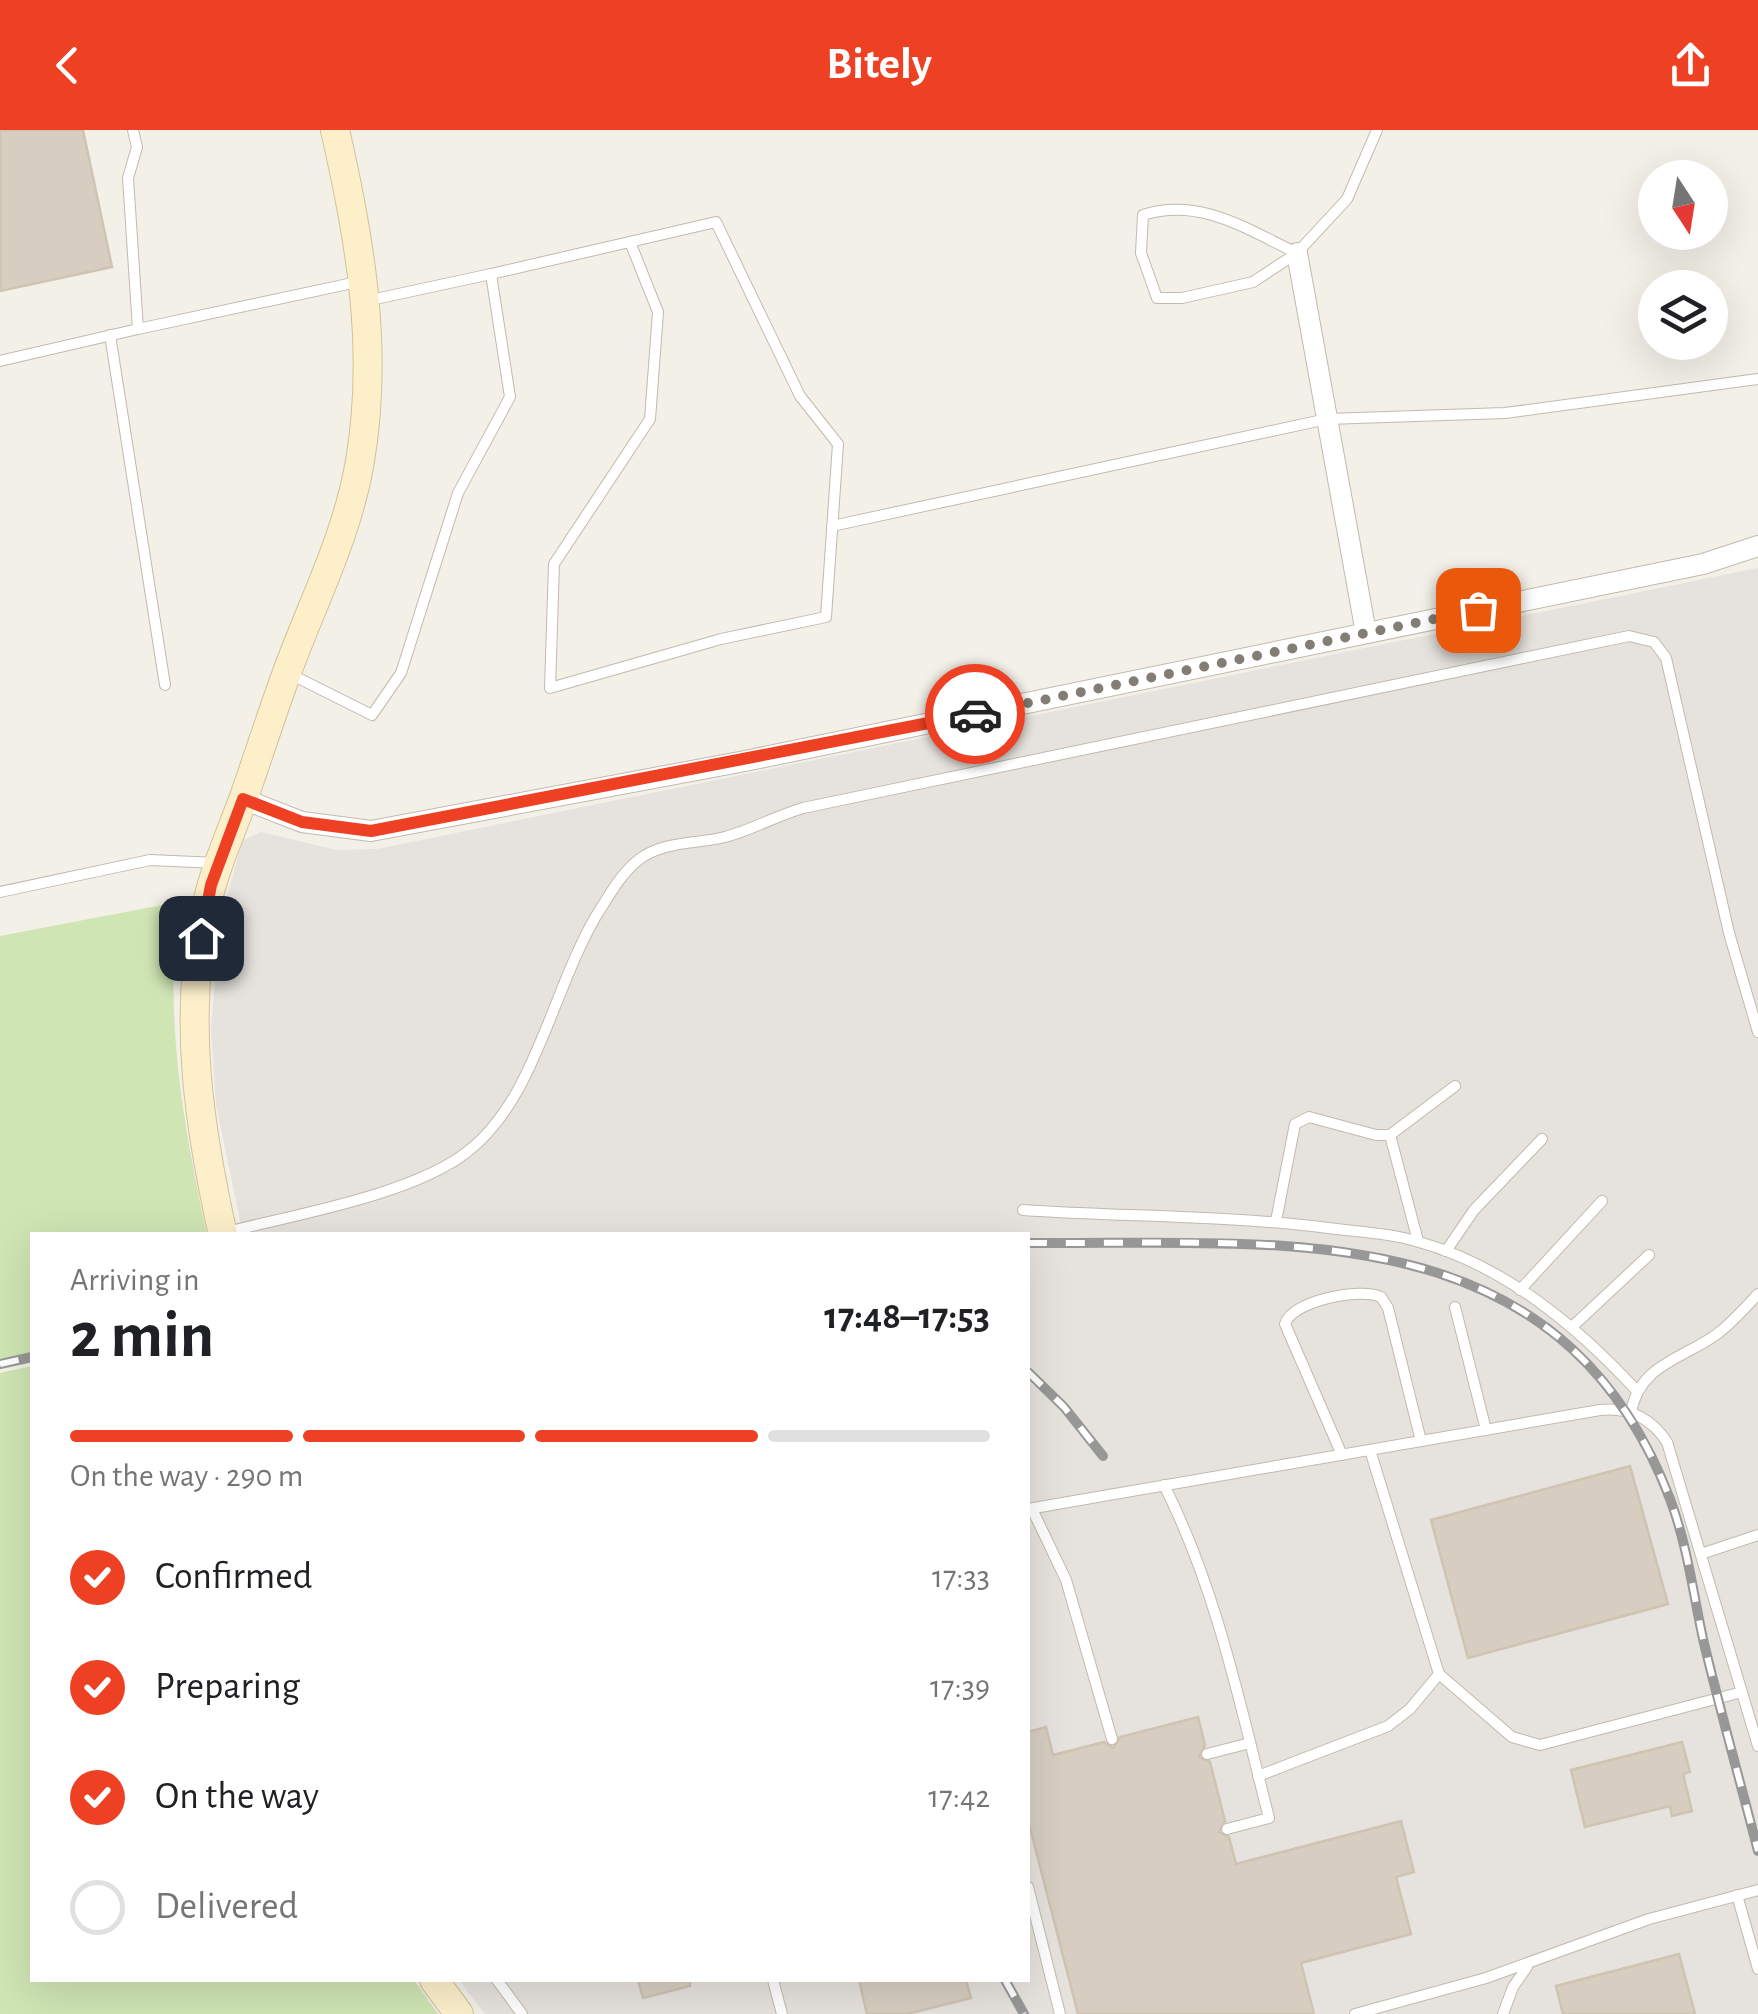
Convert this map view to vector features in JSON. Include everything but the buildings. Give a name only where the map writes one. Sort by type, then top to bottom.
[{"type":"street","points":[[222,1232],[194,1075],[197,960],[215,874],[287,673],[335,559],[354,494],[368,388],[364,291],[336,130]]},
{"type":"street","points":[[1297,253],[1366,633]]},
{"type":"street","points":[[243,799],[302,822],[371,831],[745,761],[1703,564],[1758,546]]},
{"type":"street","points":[[435,1982],[459,2014]]},
{"type":"lane","points":[[133,130],[137,147],[128,178],[138,328]]},
{"type":"lane","points":[[1297,253],[1198,208],[1168,207],[1143,215],[1141,252],[1156,298],[1182,298],[1253,282],[1297,253],[1347,198],[1378,130]]},
{"type":"lane","points":[[0,361],[138,328],[491,274],[716,222],[800,396],[838,444],[826,617],[721,639],[550,688],[554,564],[650,420],[658,312],[630,242]]},
{"type":"lane","points":[[287,673],[372,715],[401,673],[458,493],[510,397],[491,274]]},
{"type":"lane","points":[[110,335],[164,685]]},
{"type":"lane","points":[[832,526],[1327,418],[1505,413],[1758,379]]},
{"type":"lane","points":[[229,1232],[413,1180],[449,1164],[483,1139],[521,1086],[567,968],[587,930],[627,870],[657,850],[726,836],[803,808],[1629,636],[1654,642],[1666,658],[1729,933],[1758,1032]]},
{"type":"lane","points":[[0,892],[150,860],[215,874]]},
{"type":"lane","points":[[1276,1221],[1295,1124],[1316,1118],[1376,1136],[1390,1135],[1455,1086]]},
{"type":"lane","points":[[1390,1135],[1418,1241]]},
{"type":"lane","points":[[1446,1251],[1474,1210],[1542,1139]]},
{"type":"lane","points":[[1520,1290],[1602,1201]]},
{"type":"lane","points":[[1023,1210],[1276,1221],[1418,1241],[1446,1251],[1520,1290],[1573,1326],[1637,1390]]},
{"type":"lane","points":[[1573,1326],[1649,1255]]},
{"type":"lane","points":[[1342,1455],[1285,1324],[1293,1309],[1362,1292],[1381,1297],[1388,1308],[1421,1442]]},
{"type":"lane","points":[[1631,1412],[1637,1390],[1650,1373],[1715,1335],[1758,1294]]},
{"type":"lane","points":[[1455,1307],[1486,1430]]},
{"type":"lane","points":[[1112,1739],[1066,1580],[1030,1509],[1600,1410],[1631,1412],[1651,1423],[1667,1442],[1758,1746]]},
{"type":"lane","points":[[1370,1450],[1440,1674],[1512,1738],[1532,1745],[1742,1692]]},
{"type":"lane","points":[[1164,1486],[1206,1580],[1269,1818],[1227,1829]]},
{"type":"lane","points":[[1701,1554],[1758,1535]]},
{"type":"lane","points":[[1258,1776],[1388,1726],[1410,1709],[1440,1674]]},
{"type":"lane","points":[[1208,1754],[1250,1744]]},
{"type":"lane","points":[[1354,2014],[1530,1964],[1650,1919],[1758,1890]]},
{"type":"lane","points":[[1737,1895],[1758,1969]]},
{"type":"lane","points":[[1030,1896],[1060,2014]]},
{"type":"lane","points":[[1503,2014],[1512,1987],[1530,1964]]},
{"type":"lane","points":[[499,1982],[522,2014]]},
{"type":"lane","points":[[774,1982],[782,2014]]},
{"type":"shaded area","points":[[1758,568],[1758,2014],[485,2014],[461,1982],[1030,1982],[1030,1232],[242,1232],[216,1105],[211,1027],[220,924],[242,841],[261,832],[337,850],[377,849]]},
{"type":"green space","points":[[178,902],[174,988],[178,1070],[206,1232],[30,1232],[30,1353],[0,1359],[0,936]]},
{"type":"green space","points":[[30,1366],[30,1982],[415,1982],[438,2014],[0,2014],[0,1373]]},
{"type":"railway","points":[[1030,1243],[1219,1243],[1313,1248],[1402,1263],[1485,1291],[1558,1337],[1621,1405],[1670,1499],[1758,1851]]},
{"type":"railway","points":[[0,1364],[30,1357]]},
{"type":"railway","points":[[1030,1374],[1064,1407],[1103,1456]]},
{"type":"railway","points":[[1006,1982],[1024,2014]]},
{"type":"way so far","points":[[975,714],[1478,610]]},
{"type":"route","points":[[201,938],[211,885],[243,799],[261,810],[302,822],[371,831],[975,714]]}]
